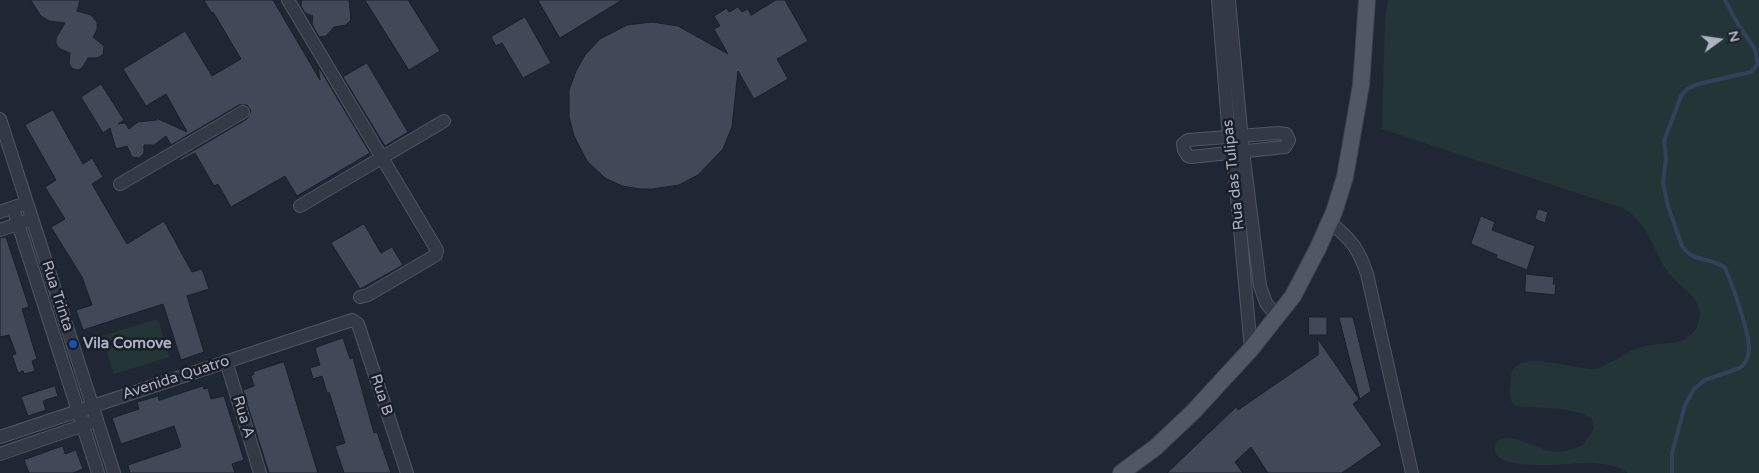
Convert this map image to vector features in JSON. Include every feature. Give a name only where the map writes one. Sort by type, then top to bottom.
[{"type":"main road","points":[[1126,472],[1194,411],[1251,349],[1293,296],[1330,222],[1345,177],[1361,85],[1367,0]]},
{"type":"street","points":[[288,0],[437,250],[436,255],[368,295],[360,297]]},
{"type":"street","name":"Rua das Tulipas","points":[[1218,0],[1235,136],[1260,286],[1266,302],[1277,317]]},
{"type":"street","name":"Rua das Tulipas","points":[[1229,0],[1235,136]]},
{"type":"street","points":[[120,184],[243,112]]},
{"type":"street","name":"Rua Trinta","points":[[0,119],[114,473]]},
{"type":"street","points":[[300,206],[444,121]]},
{"type":"street","points":[[1284,133],[1289,140],[1288,145],[1285,147],[1238,152],[1191,157],[1184,150],[1184,144],[1188,140],[1284,133]]},
{"type":"street","name":"Rua das Tulipas","points":[[1238,152],[1251,349]]},
{"type":"street","points":[[0,212],[27,203]]},
{"type":"street","name":"Rua Trinta","points":[[13,208],[98,473]]},
{"type":"street","points":[[0,230],[32,218]]},
{"type":"street","points":[[1330,222],[1350,240],[1362,258],[1412,473]]},
{"type":"street","name":"Avenida Quatro","points":[[0,437],[352,320]]},
{"type":"street","name":"Rua B","points":[[352,320],[358,324],[407,473]]},
{"type":"street","name":"Rua A","points":[[226,361],[260,473]]},
{"type":"street","points":[[0,454],[98,421]]},
{"type":"shaded area","points":[[1388,0],[1759,0],[1759,473],[1628,473],[1614,466],[1604,464],[1518,464],[1497,456],[1495,448],[1497,441],[1503,438],[1519,440],[1553,452],[1570,450],[1583,445],[1594,429],[1592,419],[1581,413],[1562,409],[1515,406],[1510,398],[1511,376],[1512,371],[1519,365],[1528,362],[1539,362],[1586,369],[1598,368],[1638,348],[1686,339],[1697,327],[1700,316],[1699,309],[1694,298],[1666,269],[1641,224],[1623,208],[1382,129],[1385,20]]},
{"type":"shaded area","points":[[158,319],[169,357],[114,374],[102,336]]},
{"type":"building","points":[[31,0],[80,0],[77,11],[91,15],[97,22],[97,30],[93,37],[104,46],[103,55],[97,58],[88,58],[82,68],[78,70],[73,69],[69,64],[70,53],[60,49],[56,44],[56,38],[65,23],[49,21],[41,16]]},
{"type":"building","points":[[204,0],[273,0],[320,80],[318,66],[370,153],[297,196],[285,176],[231,207],[218,184],[214,186],[195,153],[180,161],[179,159],[247,119],[251,111],[247,105],[239,105],[171,145],[166,136],[154,145],[144,145],[144,153],[139,158],[132,157],[127,146],[116,149],[110,128],[103,133],[81,97],[101,84],[124,120],[118,124],[125,123],[129,129],[138,122],[157,120],[156,118],[187,132],[166,94],[146,106],[123,69],[185,31],[212,76],[241,59]]},
{"type":"building","points":[[302,0],[349,0],[351,20],[346,25],[334,27],[326,36],[319,37],[312,24],[313,16],[305,13],[301,6]]},
{"type":"building","points":[[365,0],[408,0],[440,51],[409,70]]},
{"type":"building","points":[[538,0],[622,0],[560,38]]},
{"type":"building","points":[[776,0],[785,0],[808,41],[777,59],[788,79],[754,99],[738,71],[732,127],[723,149],[698,175],[679,185],[640,189],[622,186],[605,178],[587,161],[574,136],[569,117],[569,90],[576,71],[585,55],[600,39],[627,25],[652,22],[678,26],[728,54],[714,29],[720,26],[714,16],[727,8],[729,12],[738,7],[742,12],[748,9],[751,15]]},
{"type":"building","points":[[525,17],[551,63],[523,78],[502,43],[496,46],[491,37]]},
{"type":"building","points":[[367,63],[408,132],[385,146],[343,77]]},
{"type":"building","points":[[53,110],[83,164],[92,158],[103,177],[92,184],[127,244],[164,221],[192,272],[202,269],[209,289],[187,296],[204,352],[181,360],[163,304],[83,330],[76,310],[92,305],[82,277],[51,227],[65,219],[45,187],[56,180],[25,125]]},
{"type":"building","points":[[1538,209],[1548,212],[1545,223],[1535,219]]},
{"type":"building","points":[[1481,216],[1495,222],[1492,230],[1535,246],[1527,270],[1496,258],[1497,255],[1471,244]]},
{"type":"building","points":[[364,224],[381,253],[392,247],[403,265],[360,289],[331,243]]},
{"type":"building","points":[[6,237],[29,307],[22,309],[37,359],[32,361],[35,371],[24,374],[23,371],[18,373],[12,355],[16,354],[9,335],[0,337],[0,238]]},
{"type":"building","points":[[1526,274],[1554,277],[1553,284],[1556,284],[1555,295],[1525,292]]},
{"type":"building","points":[[1309,317],[1327,317],[1327,335],[1309,335]]},
{"type":"building","points":[[1339,317],[1353,317],[1371,391],[1360,399]]},
{"type":"building","points":[[343,338],[350,359],[353,358],[374,433],[377,432],[391,473],[344,473],[335,446],[345,443],[329,392],[327,393],[322,376],[313,379],[310,368],[320,365],[315,348]]},
{"type":"building","points":[[1318,339],[1359,399],[1353,404],[1382,445],[1342,473],[1268,473],[1251,447],[1235,462],[1243,473],[1167,473],[1236,407],[1238,410],[1318,355]]},
{"type":"building","points":[[284,362],[318,473],[269,473],[244,394],[243,390],[254,386],[251,376],[254,374],[253,372]]},
{"type":"building","points":[[55,386],[58,396],[43,401],[46,410],[28,416],[21,397]]},
{"type":"building","points":[[203,386],[204,389],[208,388],[211,399],[224,396],[244,460],[232,464],[235,473],[130,473],[128,465],[181,447],[174,426],[121,444],[112,418],[139,409],[137,402],[158,396],[159,400]]},
{"type":"building","points":[[63,446],[65,454],[76,450],[83,469],[73,473],[29,473],[24,460]]},
{"type":"waterway","points":[[1672,473],[1672,453],[1685,405],[1694,389],[1705,380],[1740,368],[1746,361],[1749,353],[1743,319],[1725,268],[1720,264],[1697,258],[1687,252],[1682,246],[1668,206],[1663,183],[1666,158],[1664,141],[1681,96],[1687,89],[1698,84],[1751,72],[1758,64],[1755,49],[1739,26],[1725,0]]},
{"type":"place","name":"Vila Comove","points":[[73,344]]}]
